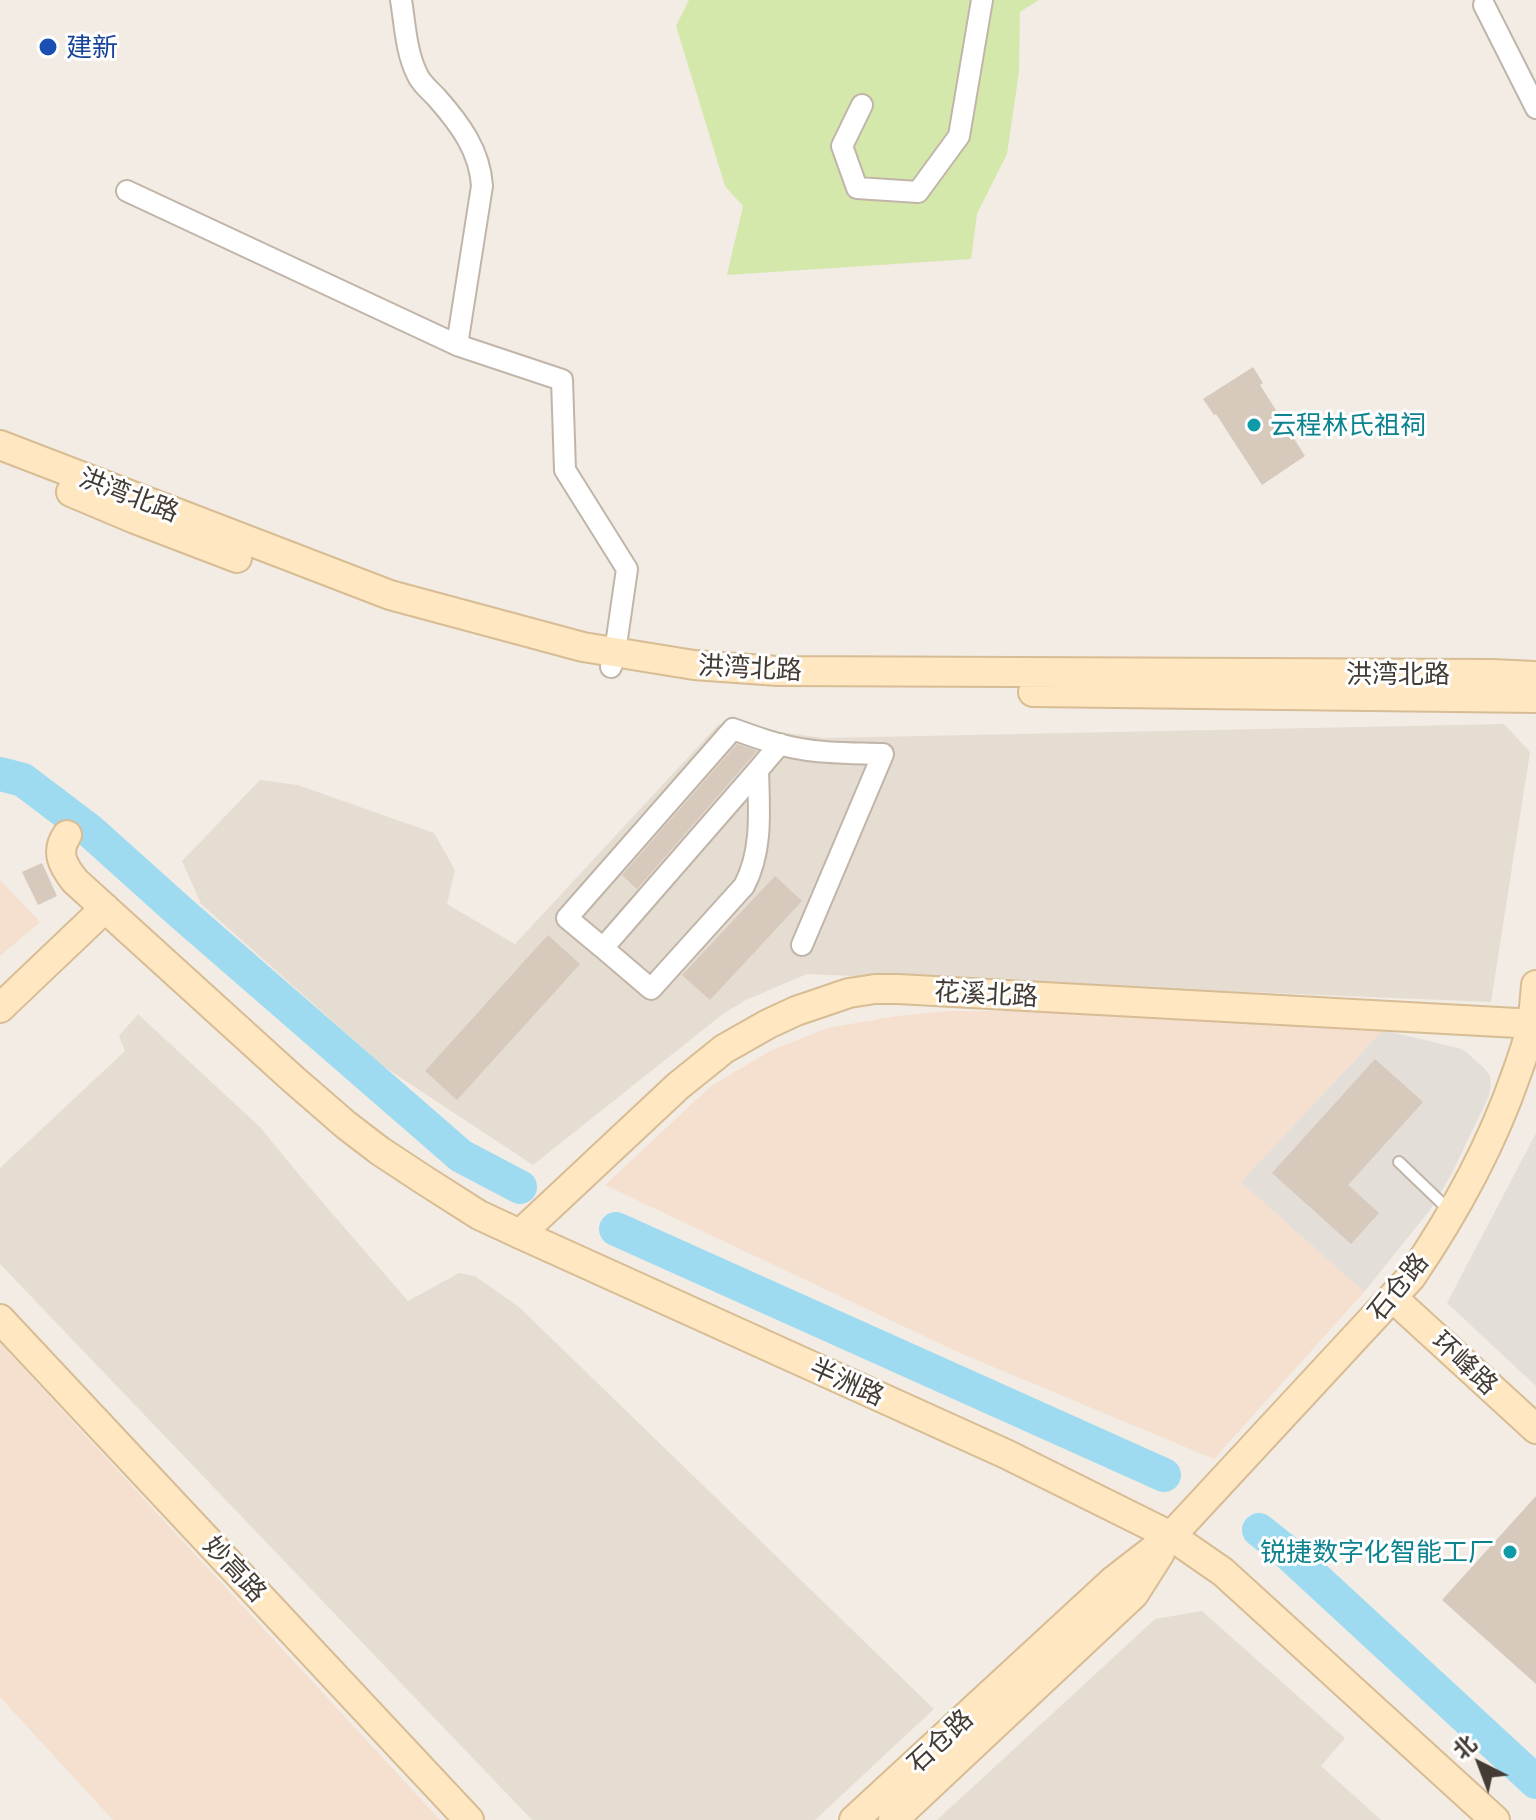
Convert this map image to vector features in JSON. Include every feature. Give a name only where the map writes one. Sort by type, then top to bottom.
[{"type":"street","points":[[401,0],[409,52],[418,77],[463,131],[482,173],[457,345]]},
{"type":"street","points":[[862,105],[842,146],[857,188],[918,192],[959,136],[982,0]]},
{"type":"street","points":[[1484,5],[1536,108]]},
{"type":"street","points":[[127,191],[457,345],[562,380],[565,470],[627,569],[613,660]]},
{"type":"street","name":"洪湾北路","points":[[0,445],[390,595],[613,660],[712,683],[783,689],[1536,698]]},
{"type":"street","name":"洪湾北路","points":[[0,463],[135,519],[341,597],[505,645],[613,660],[778,671],[1536,676]]},
{"type":"street","points":[[758,770],[759,820],[753,870],[744,886],[651,989],[567,918],[733,729],[780,744],[827,752],[883,754],[802,945]]},
{"type":"street","points":[[603,948],[780,744]]},
{"type":"street","name":"半洲路","points":[[67,835],[60,852],[65,868],[75,881],[293,1079],[380,1151],[479,1215],[1006,1454],[1171,1536],[1223,1572],[1495,1820]]},
{"type":"street","points":[[0,1008],[105,908]]},
{"type":"street","name":"石仓路","points":[[854,1820],[1113,1581],[1171,1536],[1393,1298],[1452,1212],[1498,1122],[1534,1024],[1536,985]]},
{"type":"street","name":"花溪北路","points":[[520,1234],[678,1086],[724,1049],[796,1011],[849,993],[898,989],[1534,1024]]},
{"type":"street","name":"环峰路","points":[[1393,1298],[1536,1429]]},
{"type":"street","name":"妙高路","points":[[0,1319],[469,1820]]},
{"type":"street","name":"石仓路","points":[[893,1820],[1134,1594],[1171,1536]]},
{"type":"lane","points":[[1399,1162],[1452,1212]]},
{"type":"shaded area","points":[[719,724],[824,738],[1504,724],[1530,752],[1491,1002],[807,974],[746,1000],[723,1014],[533,1165],[383,1066],[201,904],[182,861],[260,780],[298,785],[434,833],[455,870],[447,904],[515,944]]},
{"type":"shaded area","points":[[0,880],[40,922],[0,956]]},
{"type":"shaded area","points":[[948,1011],[1013,1011],[1383,1030],[1241,1182],[1364,1292],[1214,1459],[960,1353],[605,1185],[711,1086],[772,1050],[828,1028]]},
{"type":"shaded area","points":[[138,1014],[260,1127],[408,1301],[459,1273],[475,1276],[519,1307],[934,1709],[815,1820],[532,1820],[0,1264],[0,1168],[125,1051],[119,1036]]},
{"type":"shaded area","points":[[1383,1030],[1465,1051],[1485,1069],[1491,1085],[1489,1096],[1451,1175],[1430,1210],[1364,1292],[1241,1182]]},
{"type":"shaded area","points":[[1536,1133],[1536,1386],[1447,1303]]},
{"type":"shaded area","points":[[0,1343],[440,1820],[113,1820],[0,1697]]},
{"type":"shaded area","points":[[1202,1611],[1345,1738],[1321,1766],[1381,1820],[937,1820],[1155,1619]]},
{"type":"green space","points":[[689,0],[1039,0],[1020,12],[1019,72],[1007,154],[977,214],[971,259],[727,275],[743,206],[725,186],[676,26]]},
{"type":"building","name":"云程林氏祖祠","points":[[1253,367],[1263,383],[1260,385],[1305,456],[1262,485],[1203,399]]},
{"type":"building","points":[[737,744],[757,751],[637,889],[622,875]]},
{"type":"building","points":[[42,863],[57,896],[38,905],[22,872]]},
{"type":"building","points":[[775,876],[802,901],[710,1000],[682,975]]},
{"type":"building","points":[[548,935],[580,964],[457,1100],[425,1071]]},
{"type":"building","points":[[1375,1059],[1423,1102],[1348,1185],[1379,1213],[1351,1244],[1272,1173]]},
{"type":"building","name":"锐捷数字化智能工厂","points":[[1536,1496],[1536,1684],[1442,1600]]},
{"type":"waterway","points":[[0,774],[23,780],[89,830],[461,1156],[520,1187]]},
{"type":"waterway","points":[[616,1229],[1164,1475]]},
{"type":"waterway","points":[[1259,1530],[1288,1553],[1536,1782]]},
{"type":"place","name":"建新","points":[[48,47]]},
{"type":"place","name":"云程林氏祖祠","points":[[1254,425]]},
{"type":"place","name":"锐捷数字化智能工厂","points":[[1510,1552]]}]
